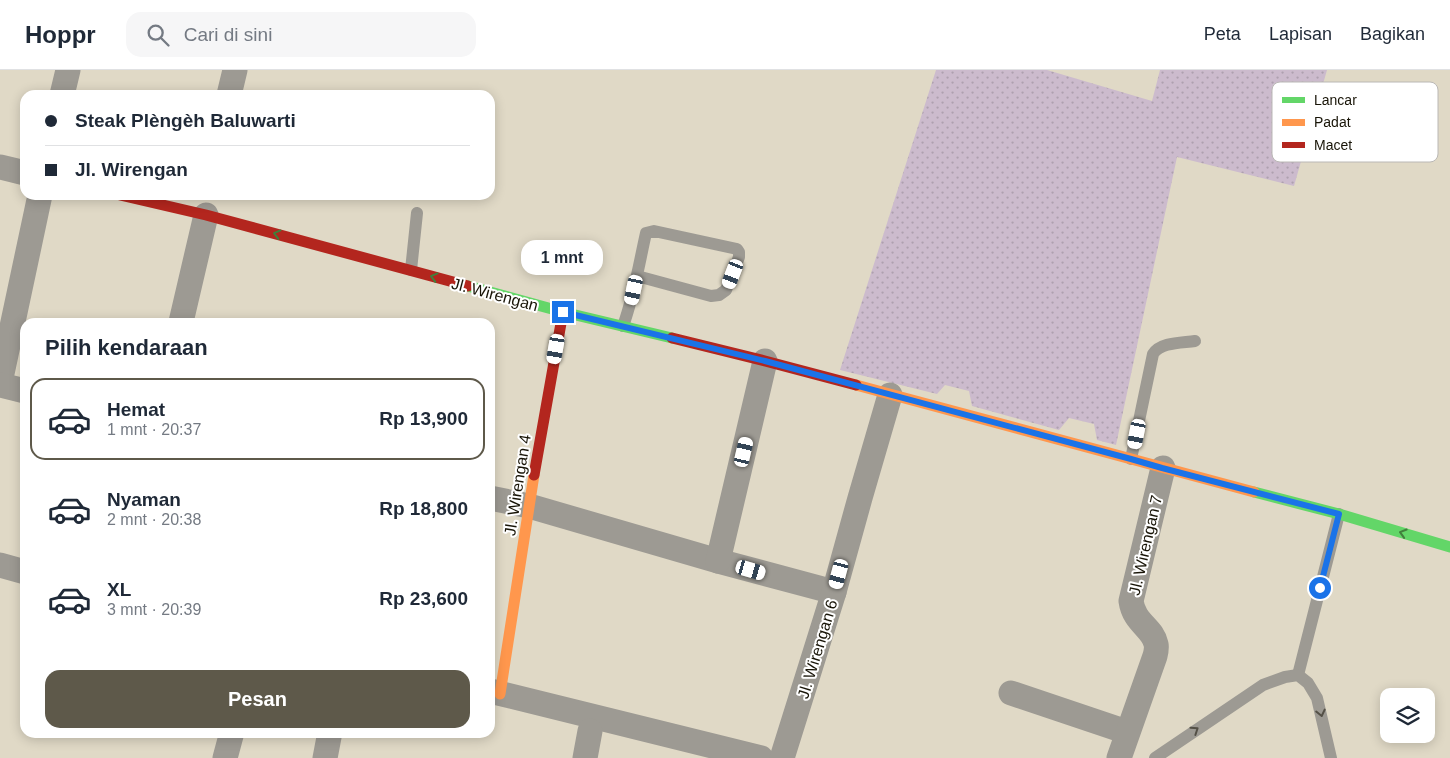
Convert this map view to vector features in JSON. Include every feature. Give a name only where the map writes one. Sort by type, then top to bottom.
[{"type":"street","points":[[63,90],[68,70]]},
{"type":"street","points":[[230,90],[235,70]]},
{"type":"street","points":[[0,167],[20,172]]},
{"type":"street","points":[[20,390],[0,384],[39,200]]},
{"type":"street","name":"Jl. Wirengan","points":[[153,200],[205,208],[410,270],[563,312],[765,361],[1339,514],[1450,547]]},
{"type":"street","points":[[182,318],[205,208]]},
{"type":"street","name":"Jl. Wirengan 4","points":[[495,686],[563,312]]},
{"type":"street","points":[[718,561],[765,361]]},
{"type":"street","name":"Jl. Wirengan 6","points":[[782,758],[834,592],[890,395]]},
{"type":"street","name":"Jl. Wirengan 7","points":[[1118,758],[1155,656],[1156,642],[1136,616],[1132,609],[1132,601],[1162,468]]},
{"type":"street","points":[[495,499],[529,506],[718,561],[834,592]]},
{"type":"street","points":[[0,565],[20,571]]},
{"type":"street","points":[[0,582],[20,588]]},
{"type":"street","points":[[1011,693],[1128,732]]},
{"type":"street","points":[[495,697],[761,758]]},
{"type":"street","points":[[495,698],[590,731],[699,758]]},
{"type":"street","points":[[584,758],[590,731]]},
{"type":"street","points":[[226,758],[231,738]]},
{"type":"street","points":[[325,758],[329,738]]},
{"type":"lane","points":[[410,270],[417,212]]},
{"type":"lane","points":[[624,326],[631,305],[637,276],[646,233],[651,231],[736,249],[739,252],[739,257],[726,290],[719,295],[712,296],[637,276]]},
{"type":"lane","points":[[1131,459],[1153,354],[1157,348],[1162,346],[1195,341]]},
{"type":"lane","points":[[1298,675],[1339,514]]},
{"type":"lane","points":[[1155,758],[1263,685],[1285,676],[1298,675],[1308,683],[1317,698],[1331,758]]},
{"type":"shaded area","points":[[936,70],[1047,70],[1152,101],[1160,70],[1327,70],[1324,82],[1272,82],[1272,162],[1301,162],[1294,186],[1177,157],[1116,445],[1097,440],[1094,424],[1069,418],[1059,430],[972,406],[969,391],[945,385],[937,394],[840,370]]},
{"type":"traffic: fast","points":[[468,286],[563,312],[672,338]]},
{"type":"traffic: fast","points":[[1254,492],[1339,514],[1450,547]]},
{"type":"traffic: slow","points":[[856,385],[1254,492]]},
{"type":"traffic: slow","points":[[500,694],[534,475]]},
{"type":"traffic: jam","points":[[142,200],[206,215],[468,286]]},
{"type":"traffic: jam","points":[[534,475],[563,312]]},
{"type":"traffic: jam","points":[[672,338],[856,385]]},
{"type":"route","points":[[563,312],[765,361],[1339,514],[1320,588]]}]
